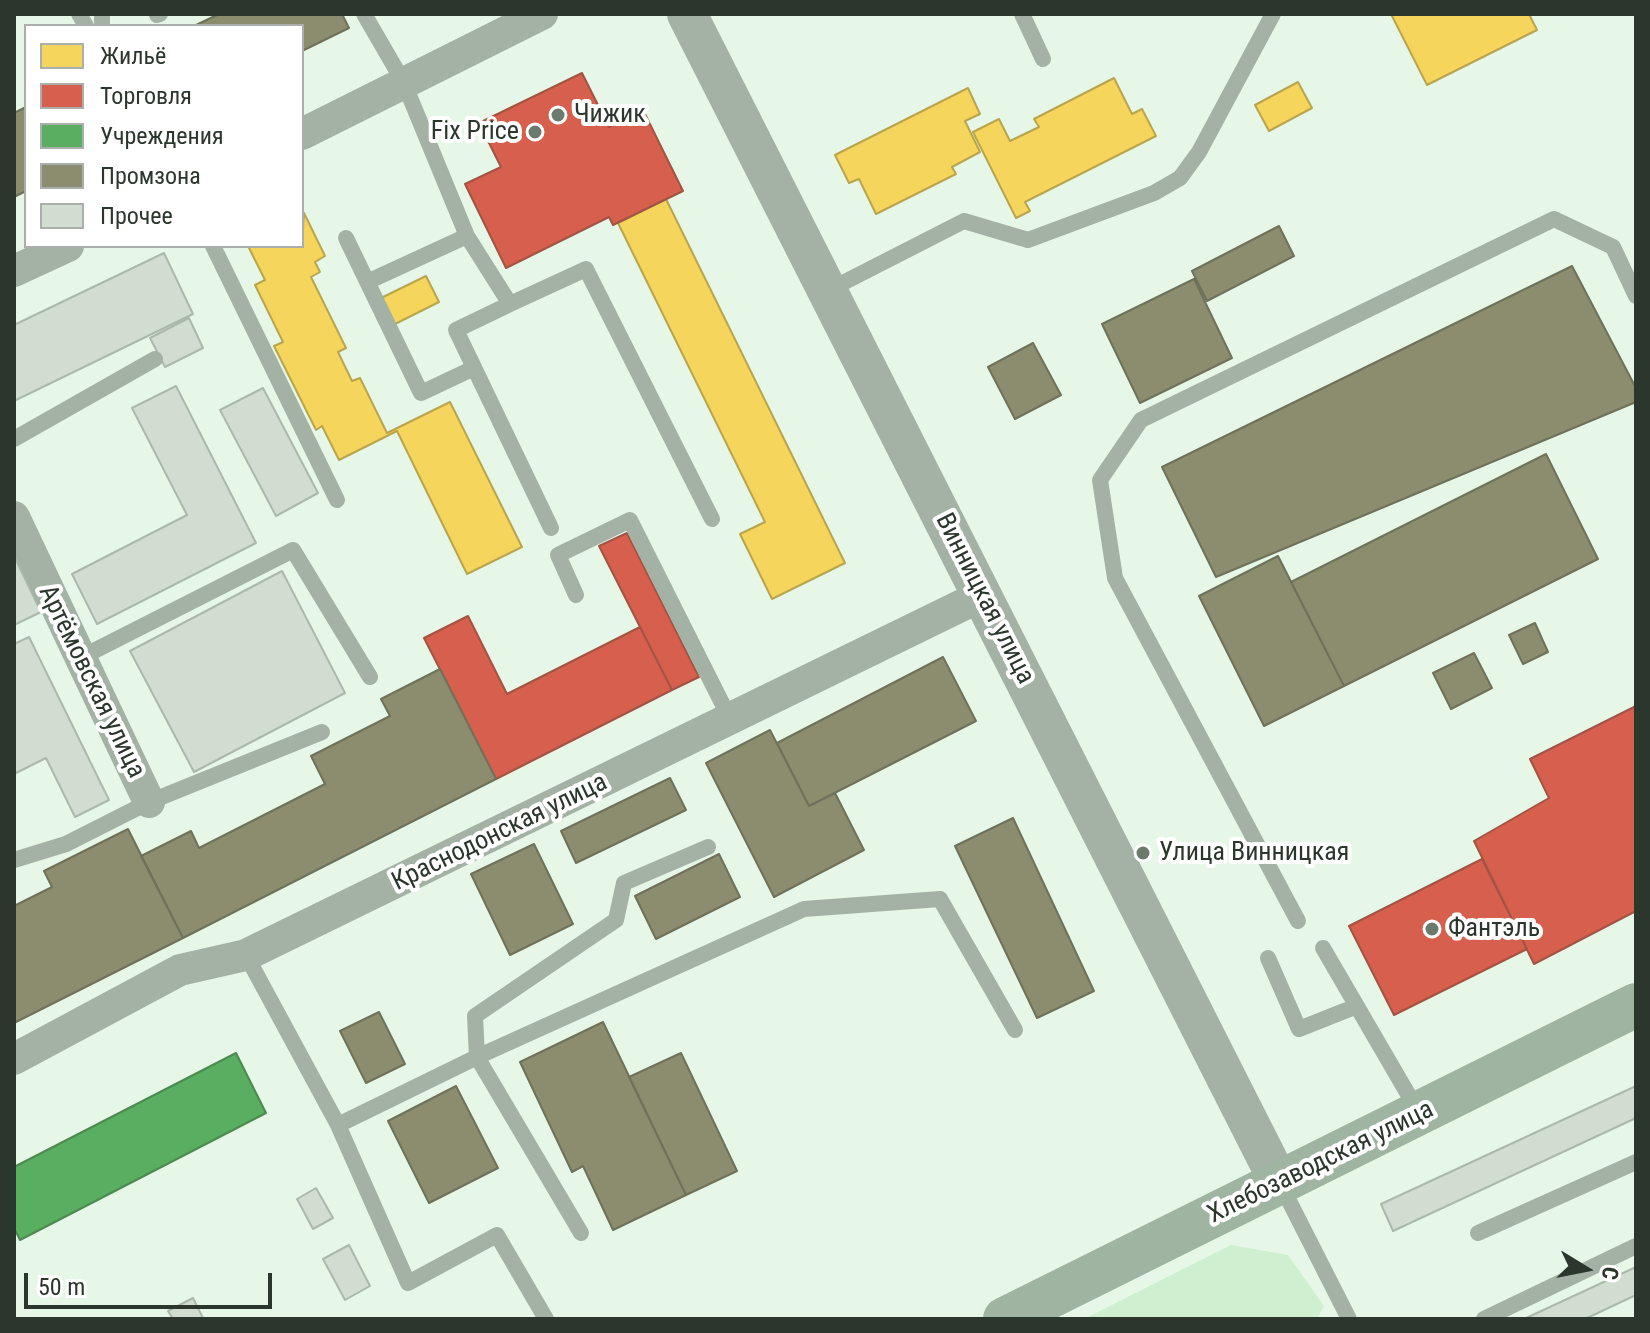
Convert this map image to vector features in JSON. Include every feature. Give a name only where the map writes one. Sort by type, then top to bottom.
[{"type":"main road","name":"Хлебозаводская улица","points":[[1005,1319],[1636,1005]]},
{"type":"street","points":[[304,133],[542,14]]},
{"type":"street","name":"Винницкая улица","points":[[687,14],[983,595],[1113,860],[1280,1184]]},
{"type":"street","points":[[14,271],[64,248]]},
{"type":"street","name":"Артёмовская улица","points":[[14,517],[78,659],[149,802]]},
{"type":"street","name":"Краснодонская улица","points":[[14,1059],[180,970],[246,955],[731,721],[983,595]]},
{"type":"lane","points":[[364,14],[404,83],[467,236],[510,304]]},
{"type":"lane","points":[[1022,14],[1043,59]]},
{"type":"lane","points":[[826,292],[964,221],[1028,240],[1154,193],[1180,178],[1199,152],[1273,14]]},
{"type":"lane","points":[[1298,921],[1115,578],[1100,480],[1141,420],[1554,219],[1613,247],[1636,296]]},
{"type":"lane","points":[[367,282],[467,236]]},
{"type":"lane","points":[[346,238],[421,393],[474,368]]},
{"type":"lane","points":[[214,248],[337,500]]},
{"type":"lane","points":[[551,528],[456,330],[586,269],[712,519]]},
{"type":"lane","points":[[14,439],[155,359]]},
{"type":"lane","points":[[576,595],[558,555],[630,520],[731,721]]},
{"type":"lane","points":[[78,659],[293,550],[370,677]]},
{"type":"lane","points":[[14,860],[66,844],[149,802],[322,732]]},
{"type":"lane","points":[[581,1233],[477,1057],[475,1016],[616,920],[624,883],[708,847]]},
{"type":"lane","points":[[338,1125],[477,1057],[804,909],[940,899],[1015,1030]]},
{"type":"lane","points":[[1323,948],[1420,1115]]},
{"type":"lane","points":[[246,955],[338,1125],[408,1283],[497,1235],[546,1319]]},
{"type":"lane","points":[[1268,958],[1299,1029],[1357,1006]]},
{"type":"lane","points":[[1478,1233],[1636,1162]]},
{"type":"lane","points":[[1280,1184],[1349,1319]]},
{"type":"lane","points":[[1484,1319],[1636,1246]]},
{"type":"green space","points":[[1231,1245],[1288,1255],[1324,1306],[1317,1319],[1084,1319]]},
{"type":"building: Жильё","points":[[1391,14],[1529,14],[1537,30],[1427,85]]},
{"type":"building: Жильё","points":[[1114,78],[1132,114],[1142,109],[1156,136],[1025,202],[1030,211],[1016,218],[973,132],[999,119],[1010,141],[1039,127],[1034,119]]},
{"type":"building: Жильё","points":[[1298,82],[1312,108],[1269,131],[1255,105]]},
{"type":"building: Жильё","points":[[968,88],[980,114],[965,121],[980,152],[952,167],[956,174],[876,214],[859,179],[849,183],[835,155]]},
{"type":"building: Жильё","points":[[666,199],[845,563],[772,599],[740,534],[765,522],[618,223]]},
{"type":"building: Жильё","points":[[304,213],[325,256],[315,262],[320,272],[311,277],[346,348],[338,352],[352,381],[360,378],[387,433],[450,402],[522,547],[467,574],[397,431],[339,460],[322,426],[316,430],[274,346],[283,342],[255,285],[265,280],[249,248],[304,248]]},
{"type":"building: Жильё","points":[[426,276],[439,302],[393,325],[381,298]]},
{"type":"building: Торговля","points":[[582,73],[609,127],[643,110],[683,191],[613,225],[609,217],[506,268],[465,184],[501,167],[479,123]]},
{"type":"building: Торговля","points":[[627,533],[699,677],[672,690],[599,546]]},
{"type":"building: Торговля","points":[[468,616],[507,694],[640,627],[672,690],[496,779],[424,638]]},
{"type":"building: Торговля","points":[[1636,706],[1636,911],[1534,964],[1474,841],[1549,798],[1530,759]]},
{"type":"building: Торговля","points":[[1482,859],[1527,949],[1394,1015],[1349,926]]},
{"type":"building: Учреждения","points":[[236,1053],[266,1113],[20,1240],[14,1228],[14,1167]]},
{"type":"building: Промзона","points":[[219,14],[342,14],[349,28],[304,50],[304,24],[198,24]]},
{"type":"building: Промзона","points":[[24,108],[24,192],[14,197],[14,113]]},
{"type":"building: Промзона","points":[[1279,226],[1294,256],[1207,301],[1192,271]]},
{"type":"building: Промзона","points":[[1572,266],[1636,388],[1636,402],[1216,577],[1162,467]]},
{"type":"building: Промзона","points":[[1194,279],[1232,358],[1140,403],[1102,324]]},
{"type":"building: Промзона","points":[[1033,343],[1061,395],[1015,419],[988,367]]},
{"type":"building: Промзона","points":[[1546,454],[1598,559],[1344,686],[1291,582]]},
{"type":"building: Промзона","points":[[1278,556],[1344,686],[1264,726],[1199,596]]},
{"type":"building: Промзона","points":[[1535,623],[1548,652],[1523,664],[1509,635]]},
{"type":"building: Промзона","points":[[1474,653],[1492,688],[1451,709],[1433,673]]},
{"type":"building: Промзона","points":[[943,657],[976,721],[809,806],[777,743]]},
{"type":"building: Промзона","points":[[440,669],[496,779],[183,938],[141,856],[191,831],[199,848],[325,784],[311,756],[390,716],[381,699]]},
{"type":"building: Промзона","points":[[770,730],[809,806],[835,793],[864,850],[774,897],[706,763]]},
{"type":"building: Промзона","points":[[670,778],[686,810],[576,863],[561,831]]},
{"type":"building: Промзона","points":[[1013,818],[1094,991],[1037,1018],[955,846]]},
{"type":"building: Промзона","points":[[128,829],[183,938],[14,1023],[14,906],[52,887],[44,871]]},
{"type":"building: Промзона","points":[[534,844],[573,924],[510,955],[471,874]]},
{"type":"building: Промзона","points":[[719,854],[740,897],[656,939],[635,896]]},
{"type":"building: Промзона","points":[[379,1012],[405,1064],[366,1083],[340,1031]]},
{"type":"building: Промзона","points":[[603,1022],[686,1195],[613,1230],[583,1166],[572,1172],[520,1062]]},
{"type":"building: Промзона","points":[[681,1053],[737,1171],[686,1195],[629,1077]]},
{"type":"building: Промзона","points":[[456,1086],[498,1168],[429,1203],[388,1121]]},
{"type":"building: Прочее","points":[[164,253],[193,314],[14,401],[14,325]]},
{"type":"building: Прочее","points":[[189,318],[203,348],[165,367],[150,338]]},
{"type":"building: Прочее","points":[[176,386],[256,543],[97,624],[72,574],[187,515],[132,408]]},
{"type":"building: Прочее","points":[[263,388],[318,493],[276,516],[220,410]]},
{"type":"building: Прочее","points":[[14,556],[41,612],[14,625]]},
{"type":"building: Прочее","points":[[282,571],[345,693],[194,772],[130,651]]},
{"type":"building: Прочее","points":[[29,637],[109,800],[75,817],[46,758],[14,774],[14,644]]},
{"type":"building: Прочее","points":[[1636,1086],[1636,1118],[1393,1231],[1381,1204]]},
{"type":"building: Прочее","points":[[316,1188],[333,1218],[313,1229],[297,1199]]},
{"type":"building: Прочее","points":[[349,1245],[370,1286],[345,1300],[323,1259]]},
{"type":"building: Прочее","points":[[1636,1267],[1636,1295],[1585,1319],[1524,1319]]},
{"type":"building: Прочее","points":[[193,1298],[203,1318],[173,1319],[168,1311]]},
{"type":"place","name":"Чижик","points":[[558,115]]},
{"type":"place","name":"Fix Price","points":[[535,132]]},
{"type":"place","name":"Улица Винницкая","points":[[1143,853]]},
{"type":"place","name":"Фантэль","points":[[1432,929]]}]
